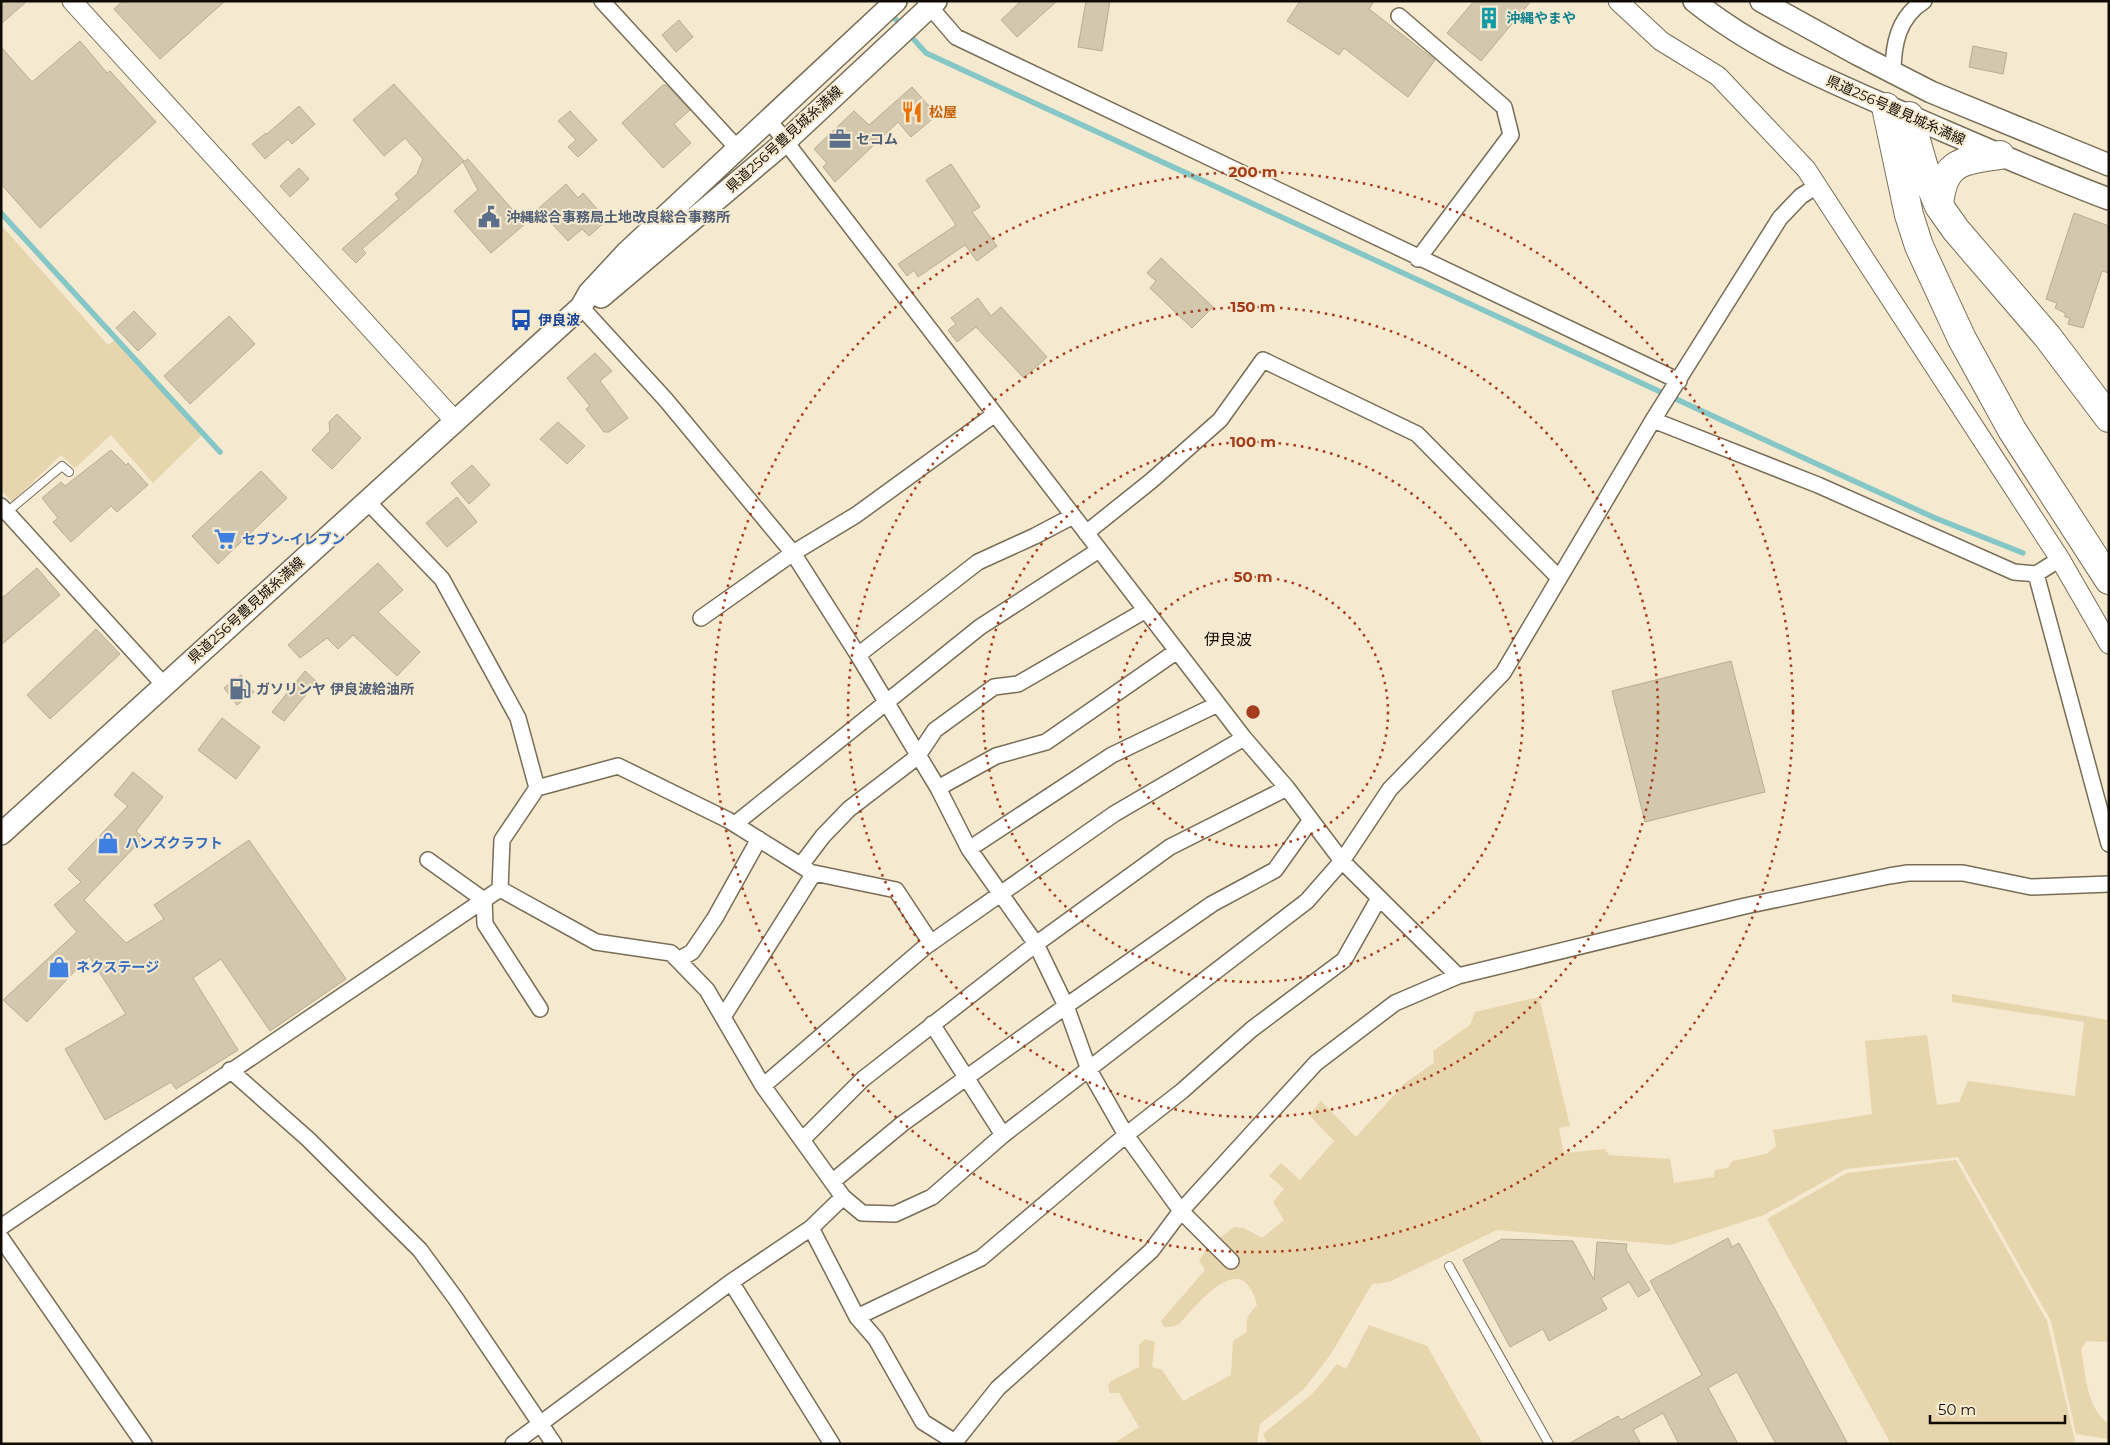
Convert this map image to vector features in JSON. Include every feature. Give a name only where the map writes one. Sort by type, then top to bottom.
[{"type":"highway","points":[[1898,111],[1939,206],[1956,230],[2047,336],[2109,418]]},
{"type":"highway","points":[[1898,111],[1901,185],[1919,246],[1962,339],[2012,430],[2109,580]]},
{"type":"highway","points":[[1939,206],[1940,194],[1951,168],[1966,160],[2000,155]]},
{"type":"main road","name":"県道256号豊見城糸満線","points":[[1,834],[581,307],[589,292],[627,252],[896,1]]},
{"type":"main road","name":"県道256号豊見城糸満線","points":[[1694,1],[1746,38],[1768,50],[1898,111],[2109,199]]},
{"type":"main road","points":[[1761,1],[1893,73],[1954,102],[2109,165]]},
{"type":"main road","name":"県道256号豊見城糸満線","points":[[581,307],[596,301],[785,142],[928,6]]},
{"type":"main road","points":[[1893,73],[1898,111]]},
{"type":"street","points":[[72,1],[455,421]]},
{"type":"street","points":[[602,1],[738,149]]},
{"type":"street","points":[[1618,1],[1661,41],[1718,76],[1806,169],[2060,559],[2109,644]]},
{"type":"street","points":[[1893,73],[1893,49],[1899,33],[1911,11],[1924,1]]},
{"type":"street","points":[[928,6],[956,37],[1418,259],[1679,381]]},
{"type":"street","points":[[1399,16],[1504,107],[1511,135],[1418,259]]},
{"type":"street","points":[[768,120],[1244,738],[1287,788],[1342,861],[1458,976]]},
{"type":"street","points":[[500,889],[596,942],[671,953],[707,990],[764,1086],[843,1197],[862,1212],[895,1214],[932,1197],[1002,1135],[1307,901],[1342,861],[1390,788],[1503,673],[1653,420],[1780,218],[1800,196],[1817,186]]},
{"type":"street","points":[[581,307],[666,400],[793,553],[858,655],[917,757],[938,788],[969,849],[1036,944],[1066,1006],[1089,1070],[1126,1135],[1181,1211],[1231,1260]]},
{"type":"street","points":[[1086,533],[1151,481],[1220,420],[1263,360],[1417,434],[1559,578]]},
{"type":"street","points":[[701,618],[793,553],[856,515],[995,414]]},
{"type":"street","points":[[1653,420],[1818,484],[2014,572],[2036,574],[2060,559]]},
{"type":"street","points":[[367,501],[442,579],[518,718],[537,788]]},
{"type":"street","points":[[4,509],[164,685]]},
{"type":"street","points":[[858,655],[978,562],[1073,516]]},
{"type":"street","points":[[735,824],[980,627],[1099,550]]},
{"type":"street","points":[[2036,574],[2109,844]]},
{"type":"street","points":[[800,865],[823,836],[849,809],[917,757],[935,730],[994,687],[1018,684],[1146,610]]},
{"type":"street","points":[[938,788],[996,756],[1046,742],[1177,651]]},
{"type":"street","points":[[969,849],[1112,755],[1218,704]]},
{"type":"street","points":[[764,1086],[931,943],[1114,814],[1244,738]]},
{"type":"street","points":[[500,889],[502,840],[537,788],[618,766],[735,824],[814,873],[896,890],[931,943]]},
{"type":"street","points":[[802,1140],[863,1079],[1036,944],[1170,847],[1287,788]]},
{"type":"street","points":[[832,1182],[902,1124],[1066,1006],[1212,904],[1275,870],[1310,821]]},
{"type":"street","points":[[678,960],[692,952],[697,945],[715,918],[759,839]]},
{"type":"street","points":[[428,860],[484,900]]},
{"type":"street","points":[[723,1017],[814,873]]},
{"type":"street","points":[[811,1228],[857,1316],[876,1339],[923,1422],[956,1443],[998,1388],[1151,1251],[1181,1211],[1316,1063],[1395,1003],[1458,976],[1745,906],[1908,873],[1963,874],[2031,887],[2109,884]]},
{"type":"street","points":[[1,1227],[230,1070],[500,889]]},
{"type":"street","points":[[857,1316],[981,1258],[1126,1135],[1182,1091],[1252,1029],[1344,960],[1379,898]]},
{"type":"street","points":[[484,900],[485,924],[540,1009]]},
{"type":"street","points":[[932,1024],[1002,1135]]},
{"type":"street","points":[[230,1070],[308,1139],[420,1250],[456,1298],[554,1444]]},
{"type":"street","points":[[513,1444],[540,1422],[731,1282],[811,1228],[843,1197]]},
{"type":"street","points":[[1,1238],[144,1444]]},
{"type":"street","points":[[731,1282],[832,1444]]},
{"type":"lane","points":[[4,509],[62,466],[69,472]]},
{"type":"lane","points":[[1449,1266],[1549,1444]]},
{"type":"shaded area","points":[[1,225],[108,345],[115,340],[203,434],[153,483],[111,435],[75,468],[61,455],[12,502],[1,490]]},
{"type":"shaded area","points":[[1952,994],[2109,1020],[2109,1342],[2087,1341],[2081,1349],[2091,1400],[2101,1417],[2109,1424],[2109,1439],[2076,1434],[2051,1321],[1958,1157],[1846,1169],[1764,1215],[1670,1245],[1497,1230],[1389,1282],[1372,1284],[1331,1354],[1304,1389],[1260,1424],[1257,1444],[1113,1444],[1139,1427],[1119,1393],[1110,1393],[1108,1386],[1111,1381],[1139,1367],[1139,1345],[1145,1339],[1155,1342],[1152,1367],[1162,1370],[1183,1401],[1231,1375],[1233,1341],[1247,1332],[1246,1324],[1248,1317],[1257,1305],[1250,1288],[1241,1280],[1231,1280],[1220,1285],[1209,1293],[1179,1324],[1164,1327],[1161,1321],[1205,1270],[1199,1261],[1207,1248],[1234,1227],[1244,1228],[1262,1238],[1284,1220],[1273,1202],[1284,1189],[1269,1176],[1281,1163],[1300,1180],[1334,1141],[1309,1115],[1321,1101],[1356,1137],[1405,1083],[1434,1063],[1433,1051],[1470,1025],[1475,1012],[1539,997],[1570,1126],[1559,1128],[1564,1153],[1605,1149],[1609,1155],[1670,1159],[1674,1183],[1714,1177],[1715,1170],[1728,1168],[1732,1161],[1766,1154],[1776,1146],[1773,1130],[1872,1114],[1865,1041],[1927,1035],[1937,1105],[1959,1102],[1968,1081],[2075,1096],[2084,1022],[1952,1002]]},
{"type":"shaded area","points":[[1956,1160],[2047,1321],[2075,1441],[2071,1444],[1891,1444],[1767,1219],[1847,1173]]},
{"type":"shaded area","points":[[1369,1325],[1427,1346],[1483,1444],[1268,1444],[1263,1434],[1313,1393],[1337,1364],[1346,1369]]},
{"type":"building","points":[[1,1],[27,1],[1,24]]},
{"type":"building","points":[[123,1],[225,1],[160,59],[114,9]]},
{"type":"building","points":[[1021,1],[1057,1],[1017,37],[1001,20]]},
{"type":"building","points":[[1086,1],[1110,1],[1102,51],[1078,47]]},
{"type":"building","points":[[1300,1],[1374,1],[1369,9],[1435,60],[1408,97],[1344,48],[1339,55],[1287,21]]},
{"type":"building","name":"沖縄やまや","points":[[1474,1],[1531,1],[1481,61],[1447,33]]},
{"type":"building","points":[[679,20],[693,37],[676,52],[662,35]]},
{"type":"building","points":[[80,41],[107,73],[110,71],[156,122],[40,228],[1,184],[1,47],[32,82]]},
{"type":"building","points":[[1973,46],[2007,53],[2003,74],[1969,67]]},
{"type":"building","points":[[394,84],[464,161],[362,249],[366,253],[356,263],[342,249],[399,199],[395,194],[417,174],[423,159],[405,138],[384,156],[353,120]]},
{"type":"building","points":[[663,85],[666,85],[690,110],[674,124],[691,143],[663,168],[622,123]]},
{"type":"building","points":[[912,87],[937,115],[911,137],[898,122],[835,182],[823,167],[827,163],[814,149],[854,111],[869,125]]},
{"type":"building","points":[[299,106],[315,124],[292,144],[288,139],[265,159],[252,144],[267,134]]},
{"type":"building","points":[[570,111],[597,140],[578,157],[568,147],[576,140],[558,121]]},
{"type":"building","name":"沖縄総合事務局土地改良総合事務所","points":[[468,159],[525,224],[491,253],[454,211],[478,190],[463,162]]},
{"type":"building","points":[[951,164],[980,207],[972,212],[997,246],[977,261],[965,245],[918,277],[914,270],[907,276],[898,264],[956,225],[926,180]]},
{"type":"building","points":[[299,168],[309,179],[290,197],[280,186]]},
{"type":"building","points":[[566,184],[578,198],[583,193],[607,220],[589,236],[582,229],[568,241],[538,209]]},
{"type":"building","points":[[2074,213],[2109,226],[2109,273],[2102,271],[2083,328],[2068,324],[2070,318],[2065,317],[2065,313],[2055,308],[2057,303],[2046,299]]},
{"type":"building","points":[[1161,258],[1213,307],[1192,328],[1150,288],[1156,281],[1147,273]]},
{"type":"building","points":[[978,298],[991,316],[1001,307],[1047,357],[1024,378],[976,327],[957,342],[948,330],[956,324],[951,318]]},
{"type":"building","points":[[134,311],[156,334],[138,351],[116,328]]},
{"type":"building","points":[[229,316],[255,344],[190,404],[164,376]]},
{"type":"building","points":[[595,353],[612,371],[600,381],[628,418],[609,432],[604,432],[586,409],[590,406],[567,378]]},
{"type":"building","points":[[337,414],[361,438],[332,469],[312,450],[330,431],[329,422]]},
{"type":"building","points":[[558,422],[585,446],[567,464],[540,439]]},
{"type":"building","points":[[111,450],[126,465],[128,463],[148,485],[117,512],[111,506],[71,542],[53,522],[58,518],[42,498],[61,482],[65,486]]},
{"type":"building","points":[[472,465],[490,485],[469,504],[451,483]]},
{"type":"building","points":[[261,471],[287,498],[218,564],[192,536]]},
{"type":"building","points":[[457,497],[477,522],[447,547],[426,523]]},
{"type":"building","points":[[378,563],[403,590],[378,612],[420,652],[397,676],[353,635],[338,649],[327,638],[300,658],[288,645]]},
{"type":"building","points":[[37,568],[60,595],[1,645],[1,599]]},
{"type":"building","points":[[96,629],[120,654],[50,719],[27,695]]},
{"type":"building","points":[[1731,661],[1765,792],[1645,822],[1612,691]]},
{"type":"building","points":[[305,671],[317,682],[284,721],[272,712]]},
{"type":"building","points":[[241,675],[254,692],[237,705],[224,688]]},
{"type":"building","points":[[222,718],[260,747],[236,779],[198,750]]},
{"type":"building","points":[[133,772],[163,797],[136,831],[143,838],[84,900],[126,943],[164,919],[154,905],[249,840],[346,979],[270,1031],[221,959],[193,978],[238,1050],[176,1089],[171,1082],[105,1120],[65,1049],[126,1014],[89,956],[27,1022],[3,1000],[77,932],[54,905],[81,882],[68,869],[128,806],[114,795]]},
{"type":"building","points":[[1728,1238],[1732,1247],[1739,1243],[1848,1444],[1776,1444],[1737,1372],[1708,1388],[1738,1444],[1679,1444],[1663,1413],[1633,1430],[1641,1444],[1568,1444],[1618,1416],[1621,1420],[1702,1375],[1650,1281]]},
{"type":"building","points":[[1502,1239],[1573,1241],[1594,1280],[1597,1242],[1627,1244],[1626,1250],[1650,1290],[1638,1297],[1629,1282],[1601,1298],[1607,1309],[1549,1341],[1543,1329],[1510,1347],[1463,1260]]},
{"type":"waterway","points":[[879,1],[902,26]]},
{"type":"waterway","points":[[908,33],[926,53],[1935,518],[2023,553]]},
{"type":"waterway","points":[[1,213],[220,452]]},
{"type":"place","name":"沖縄やまや","points":[[1489,18]]},
{"type":"place","name":"松屋","points":[[912,112]]},
{"type":"place","name":"セコム","points":[[840,139]]},
{"type":"place","name":"沖縄総合事務局土地改良総合事務所","points":[[489,217]]},
{"type":"place","name":"伊良波","points":[[521,320]]},
{"type":"place","name":"セブン-イレブン","points":[[225,539]]},
{"type":"place","name":"ガソリンヤ 伊良波給油所","points":[[240,689]]},
{"type":"place","name":"ハンズクラフト","points":[[108,843]]},
{"type":"place","name":"ネクステージ","points":[[59,967]]},
{"type":"district","name":"伊良波","points":[[1228,639]]}]
